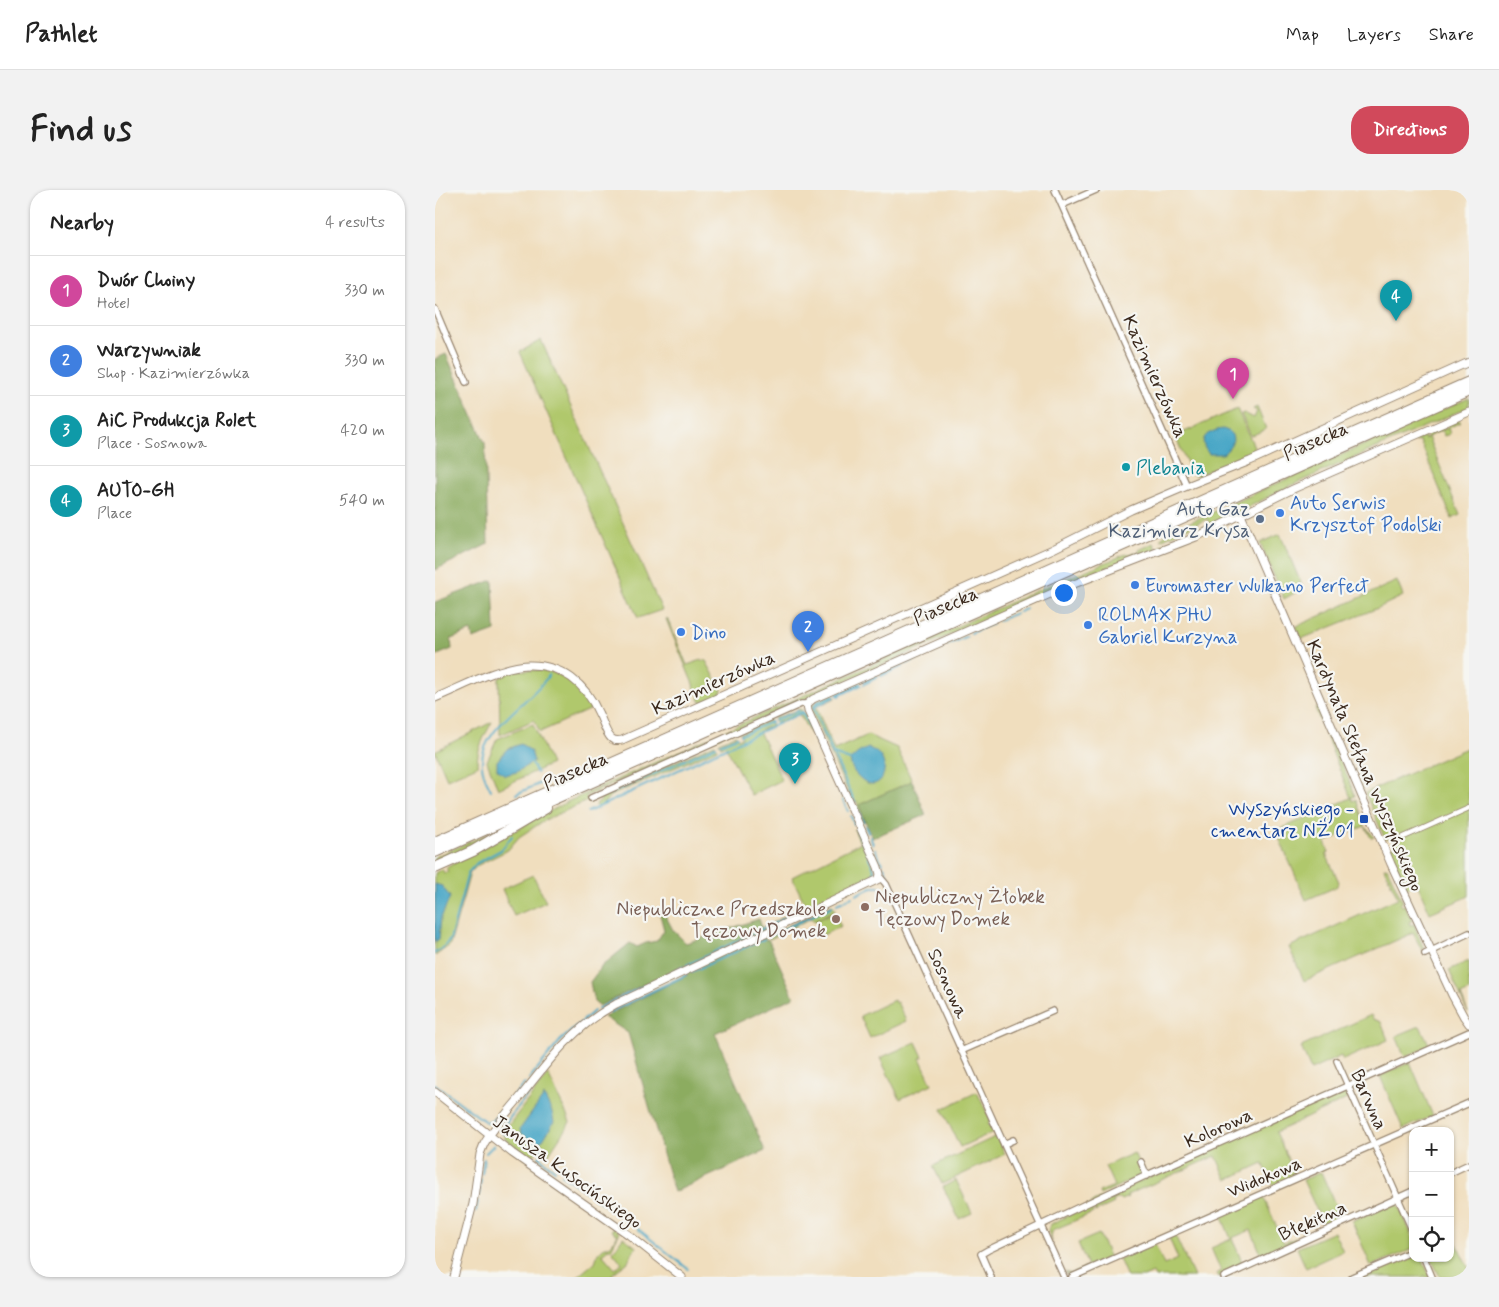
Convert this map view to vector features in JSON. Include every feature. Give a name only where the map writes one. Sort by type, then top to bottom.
[{"type":"highway","name":"Piasecka","points":[[435,842],[1469,382]]},
{"type":"highway","name":"Piasecka","points":[[435,852],[1469,391]]},
{"type":"highway","points":[[436,868],[473,851],[603,776]]},
{"type":"street","name":"Kazimierzówka","points":[[435,698],[510,668],[527,665],[549,667],[565,674],[581,685],[592,700],[610,737],[617,741],[643,732],[1031,559],[1131,510],[1187,486],[1055,190]]},
{"type":"street","points":[[1062,205],[1096,190]]},
{"type":"street","points":[[435,310],[466,382]]},
{"type":"street","points":[[1187,486],[1266,454],[1469,362]]},
{"type":"street","points":[[591,798],[801,704],[807,704],[813,699],[1049,594],[1181,544],[1293,489],[1469,412]]},
{"type":"street","name":"Kardynała Stefana Wyszyńskiego","points":[[1241,515],[1387,865],[1428,952],[1469,1024]]},
{"type":"street","name":"Sosnowa","points":[[807,704],[811,718],[878,868],[879,877],[886,884],[1064,1277]]},
{"type":"street","points":[[1395,841],[1469,808]]},
{"type":"street","points":[[453,1277],[476,1191],[480,1154],[484,1144],[558,1049],[575,1032],[603,1011],[874,882],[879,877]]},
{"type":"street","points":[[1428,952],[1469,933]]},
{"type":"street","points":[[961,1051],[1053,1010]]},
{"type":"street","name":"Kolorowa","points":[[991,1277],[981,1254],[1147,1176],[1469,1034]]},
{"type":"street","name":"Barwna","points":[[1337,1060],[1409,1223]]},
{"type":"street","name":"Janusza Kusocińskiego","points":[[435,1092],[537,1171],[629,1235],[682,1277]]},
{"type":"street","name":"Widokowa","points":[[1072,1277],[1469,1103]]},
{"type":"street","points":[[1004,1144],[1013,1140]]},
{"type":"street","points":[[1141,1162],[1147,1176]]},
{"type":"street","points":[[1452,1172],[1469,1164]]},
{"type":"street","name":"Błękitna","points":[[1224,1277],[1409,1193]]},
{"type":"street","points":[[1352,1277],[1409,1253]]},
{"type":"street","points":[[1426,1262],[1432,1277]]},
{"type":"green space","points":[[541,340],[662,610],[638,618],[520,352]]},
{"type":"green space","points":[[446,354],[485,443],[488,544],[435,570],[435,359]]},
{"type":"green space","points":[[1469,398],[1469,407],[1290,486],[1195,534],[1160,548],[1160,546],[1210,524],[1207,519],[1161,540],[1168,532]]},
{"type":"green space","points":[[1257,407],[1266,429],[1251,436],[1241,414],[1244,413],[1254,418],[1257,411],[1253,409]]},
{"type":"green space","points":[[1237,409],[1256,451],[1196,476],[1192,474],[1175,436]]},
{"type":"green space","points":[[1459,420],[1461,422],[1448,428],[1447,426]]},
{"type":"green space","points":[[1444,427],[1445,429],[1448,428],[1450,434],[1444,436],[1442,430],[1428,437],[1427,434]]},
{"type":"green space","points":[[1424,436],[1425,439],[1428,437],[1460,515],[1452,519],[1420,441],[1416,442],[1415,440]]},
{"type":"green space","points":[[1280,534],[1303,588],[1284,599],[1260,543]]},
{"type":"green space","points":[[1154,543],[1157,550],[1058,587],[586,796],[587,801],[545,820],[519,837],[508,850],[478,865],[470,873],[450,945],[435,956],[435,873],[442,869],[444,873],[448,871],[446,868],[569,801],[1036,591],[1126,554],[1140,552],[1139,550]]},
{"type":"green space","points":[[493,580],[495,631],[473,639],[471,631],[451,639],[452,649],[435,656],[435,602]]},
{"type":"green space","points":[[1397,581],[1403,596],[1301,639],[1295,627]]},
{"type":"green space","points":[[667,618],[687,665],[702,660],[706,661],[722,690],[720,695],[702,702],[700,701]]},
{"type":"green space","points":[[515,670],[540,670],[556,674],[578,688],[593,708],[540,732],[534,720],[500,735],[499,678]]},
{"type":"green space","points":[[833,694],[835,698],[816,707],[834,750],[868,735],[897,748],[912,781],[859,805],[865,821],[861,823],[855,807],[858,806],[857,801],[853,803],[811,711],[813,704]]},
{"type":"green space","points":[[1318,707],[1353,790],[1355,796],[1351,798],[1315,708]]},
{"type":"green space","points":[[800,709],[805,713],[814,731],[810,734],[800,715],[776,723],[774,718]]},
{"type":"green space","points":[[769,720],[772,725],[759,731],[782,780],[751,795],[725,745],[721,747],[719,742],[736,735],[738,739],[742,738],[740,733]]},
{"type":"green space","points":[[492,722],[480,748],[477,766],[447,779],[435,751]]},
{"type":"green space","points":[[533,724],[551,764],[498,789],[487,761],[497,739]]},
{"type":"green space","points":[[715,744],[717,749],[610,796],[597,808],[596,804],[600,802],[602,794]]},
{"type":"green space","points":[[1469,747],[1469,896],[1430,913],[1417,883],[1406,888],[1390,849],[1394,846],[1395,841],[1390,838],[1385,839],[1365,793]]},
{"type":"green space","points":[[912,781],[926,815],[872,838],[859,805]]},
{"type":"green space","points":[[1351,798],[1353,801],[1356,799],[1365,826],[1325,842],[1329,853],[1326,854],[1339,882],[1336,887],[1306,900],[1276,831]]},
{"type":"green space","points":[[1365,826],[1374,837],[1371,838]]},
{"type":"green space","points":[[503,827],[504,829],[435,864],[435,857]]},
{"type":"green space","points":[[857,828],[864,844],[862,845],[863,848],[866,847],[874,864],[875,874],[863,884],[843,893],[841,889],[838,891],[840,895],[826,902],[824,898],[820,900],[822,903],[763,931],[762,928],[806,906],[792,877],[860,843],[854,829]]},
{"type":"green space","points":[[1387,867],[1403,902],[1400,903],[1402,906],[1405,905],[1412,921],[1409,922],[1410,925],[1414,924],[1424,949],[1422,950],[1413,933],[1304,981],[1289,947],[1398,898],[1384,868]]},
{"type":"green space","points":[[533,875],[546,902],[514,916],[502,889]]},
{"type":"green space","points":[[832,905],[835,910],[814,921],[811,918],[770,939],[768,935]]},
{"type":"green space","points":[[662,909],[673,930],[686,943],[759,919],[766,940],[768,939],[794,997],[715,1033],[765,1151],[674,1192],[628,1033],[604,1017],[687,975],[684,965],[599,1006],[594,1002],[590,982],[602,966],[630,943],[637,947],[657,941],[664,930],[659,911]]},
{"type":"green space","points":[[830,914],[833,919],[836,918],[841,926],[823,935],[816,921]]},
{"type":"green space","points":[[1469,961],[1469,991],[1461,995],[1468,1013],[1449,970]]},
{"type":"green space","points":[[894,1000],[895,1003],[897,1002],[906,1021],[870,1038],[860,1016]]},
{"type":"green space","points":[[1371,1015],[1373,1019],[1381,1022],[1388,1040],[1343,1060],[1341,1056],[1311,1070],[1301,1047]]},
{"type":"green space","points":[[1420,1026],[1430,1046],[1405,1057],[1396,1036]]},
{"type":"green space","points":[[916,1042],[923,1057],[920,1058],[932,1084],[900,1099],[880,1058]]},
{"type":"green space","points":[[1410,1062],[1433,1116],[1403,1129],[1380,1076]]},
{"type":"green space","points":[[548,1074],[570,1122],[548,1155],[542,1144],[535,1146],[536,1152],[532,1158],[505,1139],[505,1130]]},
{"type":"green space","points":[[1346,1091],[1351,1097],[1276,1132],[1295,1175],[1273,1185],[1263,1163],[1227,1180],[1216,1156],[1127,1195],[1128,1197],[1121,1200],[1119,1198],[1113,1201],[1114,1203],[1095,1212],[1091,1203],[1323,1099]]},
{"type":"green space","points":[[977,1092],[991,1121],[988,1123],[989,1126],[992,1125],[996,1131],[960,1147],[942,1109]]},
{"type":"green space","points":[[997,1136],[1005,1154],[942,1184],[933,1166]]},
{"type":"green space","points":[[1134,1153],[1143,1172],[1141,1175],[1100,1195],[1099,1192],[1114,1186],[1105,1166]]},
{"type":"green space","points":[[1321,1172],[1341,1218],[1324,1226],[1303,1180]]},
{"type":"green space","points":[[956,1180],[972,1213],[959,1219],[943,1187]]},
{"type":"green space","points":[[1263,1196],[1284,1243],[1296,1238],[1296,1240],[1264,1256],[1261,1254],[1251,1230],[1232,1238],[1242,1262],[1252,1258],[1254,1261],[1219,1277],[1217,1273],[1221,1271],[1211,1248],[1231,1239],[1221,1215]]},
{"type":"green space","points":[[1392,1203],[1397,1204],[1409,1229],[1409,1251],[1371,1266],[1352,1221]]},
{"type":"green space","points":[[1090,1205],[1093,1213],[1053,1230],[1052,1242],[1048,1231],[1051,1224]]},
{"type":"green space","points":[[614,1228],[619,1234],[611,1249],[609,1248],[602,1254],[615,1269],[622,1263],[613,1252],[623,1237],[636,1247],[627,1263],[612,1274],[615,1277],[577,1277],[595,1262],[598,1253],[603,1248],[611,1245],[618,1235],[611,1230]]},
{"type":"green space","points":[[1334,1232],[1343,1251],[1306,1268],[1297,1248]]},
{"type":"green space","points":[[1099,1234],[1110,1258],[1071,1275],[1067,1275],[1065,1272],[1072,1274],[1088,1266],[1078,1243]]},
{"type":"green space","points":[[1175,1235],[1194,1277],[1155,1277],[1153,1273],[1144,1277],[1127,1277],[1119,1259],[1155,1244],[1164,1265],[1178,1259],[1169,1238]]},
{"type":"green space","points":[[1454,1238],[1469,1269],[1469,1277],[1440,1277],[1433,1262],[1454,1262]]},
{"type":"green space","points":[[1409,1255],[1409,1262],[1424,1262],[1430,1277],[1359,1277]]},
{"type":"water","points":[[1223,429],[1228,431],[1233,437],[1232,444],[1223,454],[1209,454],[1205,449],[1203,440],[1208,434]]},
{"type":"water","points":[[521,744],[531,751],[534,761],[517,772],[505,775],[497,769],[497,761],[507,749]]},
{"type":"water","points":[[868,748],[877,753],[882,759],[884,767],[880,780],[875,784],[867,783],[859,777],[854,772],[850,763],[850,760],[858,753]]},
{"type":"water","points":[[435,884],[442,886],[450,897],[441,918],[439,939],[435,942]]},
{"type":"water","points":[[544,1096],[552,1112],[554,1122],[543,1140],[535,1143],[521,1133],[520,1129]]},
{"type":"waterway","points":[[1019,612],[1026,609]]},
{"type":"waterway","points":[[998,621],[1016,613]]},
{"type":"waterway","points":[[971,633],[992,624]]},
{"type":"waterway","points":[[947,645],[967,636]]},
{"type":"waterway","points":[[926,655],[943,647]]},
{"type":"waterway","points":[[905,663],[922,655]]},
{"type":"waterway","points":[[906,664],[923,656]]},
{"type":"waterway","points":[[881,674],[902,664]]},
{"type":"waterway","points":[[881,676],[903,666]]},
{"type":"waterway","points":[[491,790],[482,768],[483,752],[489,740],[497,728],[549,675]]},
{"type":"waterway","points":[[864,681],[877,675]]},
{"type":"waterway","points":[[864,684],[878,677]]},
{"type":"waterway","points":[[837,694],[860,683]]},
{"type":"waterway","points":[[838,696],[861,685]]},
{"type":"waterway","points":[[833,695],[816,703],[814,710],[833,754],[850,760]]},
{"type":"waterway","points":[[812,708],[834,697]]},
{"type":"waterway","points":[[775,720],[798,711],[803,714],[812,732]]},
{"type":"waterway","points":[[588,812],[803,712]]},
{"type":"waterway","points":[[741,735],[771,722]]},
{"type":"waterway","points":[[720,744],[737,737]]},
{"type":"waterway","points":[[814,737],[822,754]]},
{"type":"waterway","points":[[609,794],[716,746]]},
{"type":"waterway","points":[[833,754],[855,802]]},
{"type":"waterway","points":[[824,758],[830,771]]},
{"type":"waterway","points":[[532,764],[537,773]]},
{"type":"waterway","points":[[832,775],[835,782]]},
{"type":"waterway","points":[[516,794],[541,783]]},
{"type":"waterway","points":[[838,787],[842,796]]},
{"type":"waterway","points":[[843,800],[848,811]]},
{"type":"waterway","points":[[856,807],[863,822]]},
{"type":"waterway","points":[[851,816],[854,824]]},
{"type":"waterway","points":[[865,826],[868,833]]},
{"type":"waterway","points":[[856,828],[863,844]]},
{"type":"waterway","points":[[435,953],[442,949],[450,940],[468,873],[477,863],[501,850],[512,836]]},
{"type":"waterway","points":[[870,837],[873,844]]},
{"type":"waterway","points":[[842,891],[873,876],[874,869],[865,848]]},
{"type":"waterway","points":[[875,849],[882,864]]},
{"type":"waterway","points":[[884,867],[889,879]]},
{"type":"waterway","points":[[891,883],[893,887]]},
{"type":"waterway","points":[[856,895],[872,887],[882,887],[885,893]]},
{"type":"waterway","points":[[825,899],[839,892]]},
{"type":"waterway","points":[[837,904],[852,897]]},
{"type":"waterway","points":[[687,965],[821,901]]},
{"type":"waterway","points":[[769,936],[833,906]]},
{"type":"waterway","points":[[691,972],[764,939]]},
{"type":"waterway","points":[[598,1009],[683,967]]},
{"type":"waterway","points":[[609,1012],[686,975]]},
{"type":"waterway","points":[[529,1079],[561,1040],[594,1011]]},
{"type":"waterway","points":[[503,1134],[502,1128],[550,1065]]},
{"type":"waterway","points":[[435,1084],[487,1123],[492,1121],[525,1083]]},
{"type":"waterway","points":[[539,1142],[543,1154],[539,1157],[555,1170]]},
{"type":"waterway","points":[[486,1153],[494,1145]]},
{"type":"waterway","points":[[482,1174],[484,1159]]},
{"type":"waterway","points":[[562,1175],[588,1193]]},
{"type":"waterway","points":[[479,1195],[481,1179]]},
{"type":"waterway","points":[[593,1197],[633,1225]]},
{"type":"waterway","points":[[476,1211],[478,1201]]},
{"type":"waterway","points":[[638,1229],[688,1269]]},
{"type":"place","name":"AUTO-GH","points":[[1396,321]]},
{"type":"place","name":"Dwór Choiny","points":[[1233,399]]},
{"type":"place","name":"Plebania","points":[[1126,467]]},
{"type":"place","name":"Auto Serwis Krzysztof Podolski","points":[[1280,513]]},
{"type":"place","name":"Auto Gaz Kazimierz Krysa","points":[[1260,519]]},
{"type":"place","name":"Euromaster Wulkano Perfect","points":[[1135,585]]},
{"type":"place","name":"ROLMAX PHU Gabriel Kurzyna","points":[[1088,625]]},
{"type":"place","name":"Dino","points":[[681,632]]},
{"type":"place","name":"Warzywniak","points":[[808,652]]},
{"type":"place","name":"AiC Produkcja Rolet","points":[[795,784]]},
{"type":"place","name":"Wyszyńskiego - cmentarz NŻ 01","points":[[1364,819]]},
{"type":"place","name":"Niepubliczny Żłobek Tęczowy Domek","points":[[865,907]]},
{"type":"place","name":"Niepubliczne Przedszkole Tęczowy Domek","points":[[836,919]]}]
